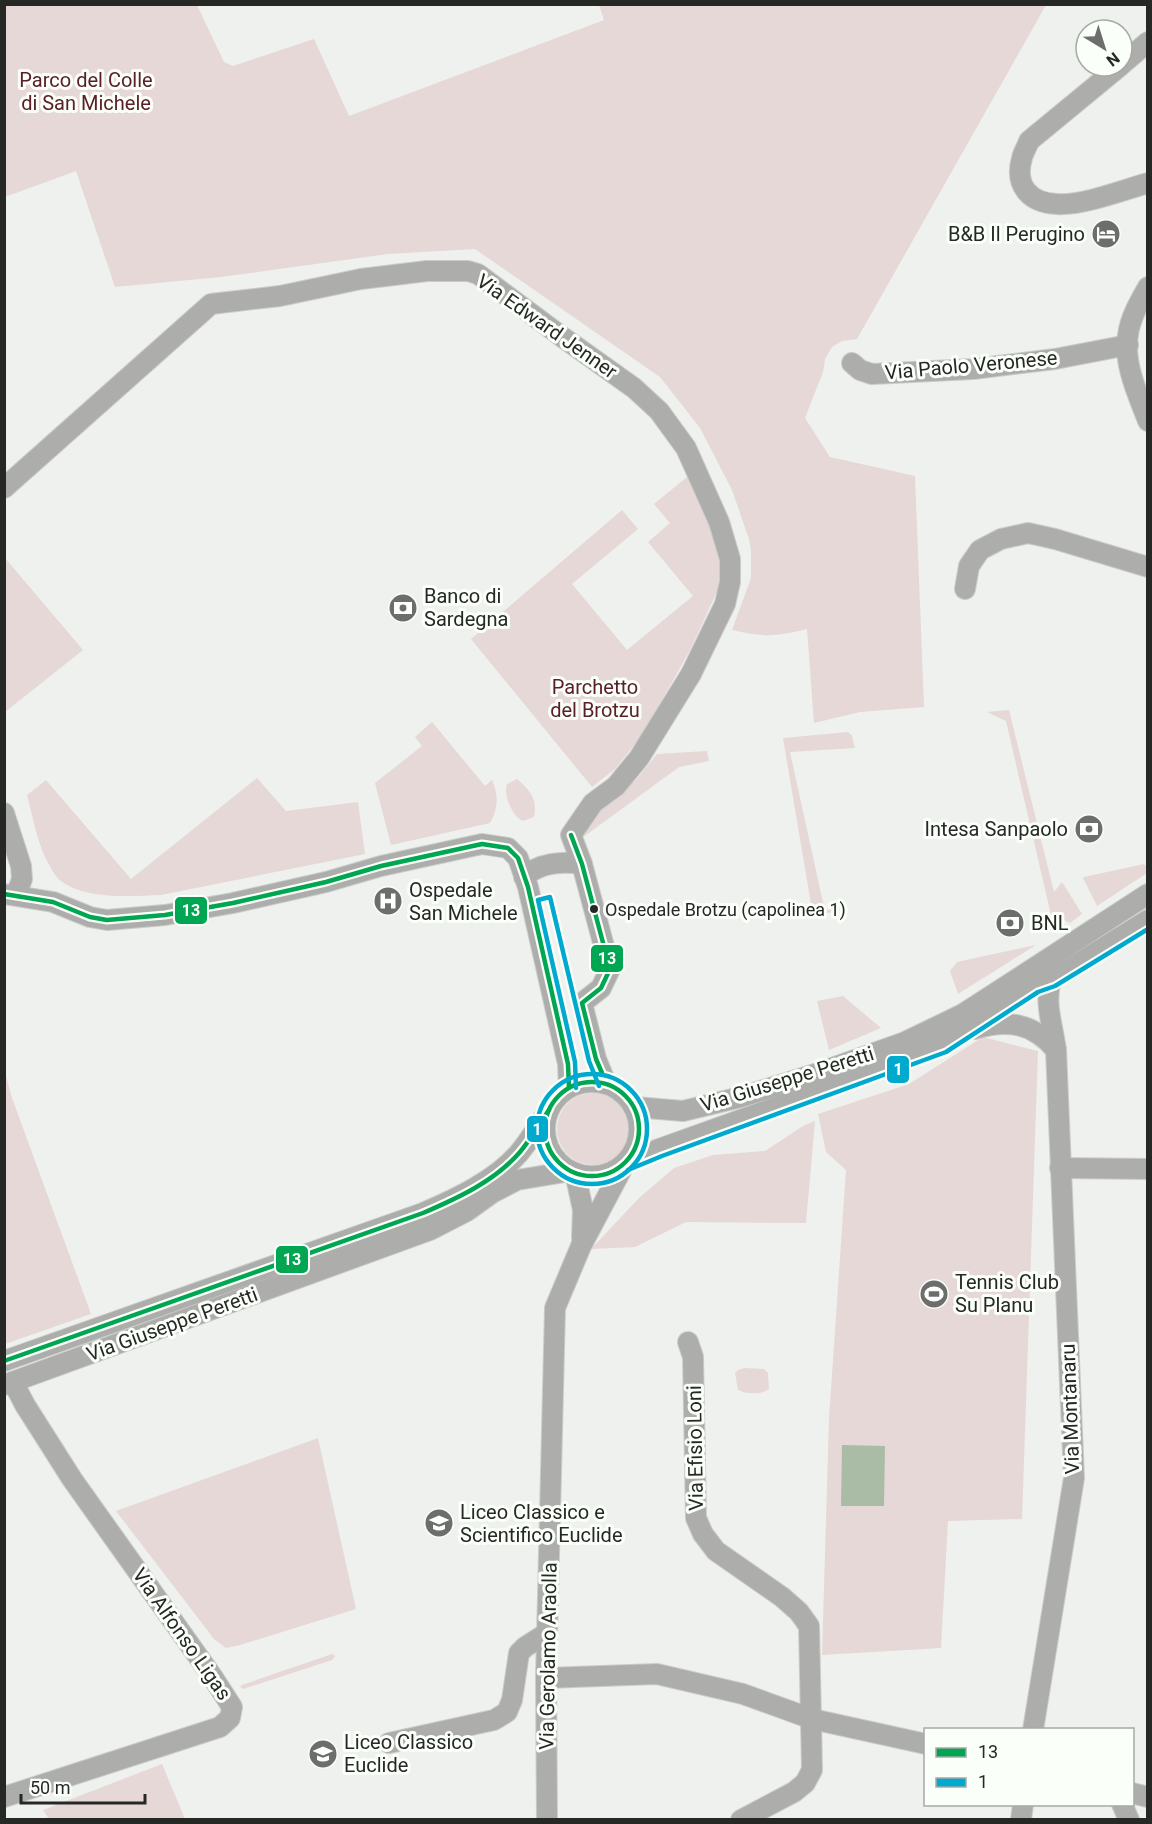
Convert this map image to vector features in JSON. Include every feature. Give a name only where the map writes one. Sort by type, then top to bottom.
[{"type":"street","points":[[1134,54],[1148,42]]},
{"type":"street","points":[[1105,78],[1029,141],[1021,159],[1020,179],[1027,193],[1038,201],[1058,205],[1083,201],[1148,183]]},
{"type":"street","name":"Via Edward Jenner","points":[[4,488],[212,304],[280,296],[362,279],[416,272],[468,271],[478,274],[634,388],[660,411],[686,448],[719,522],[730,559],[730,582],[725,604],[691,674],[639,758],[616,786],[593,803],[571,835],[582,864]]},
{"type":"street","points":[[1148,287],[1139,303],[1128,335],[1128,361],[1148,421]]},
{"type":"street","name":"Via Paolo Veronese","points":[[852,363],[860,370],[872,374],[974,369],[1055,359],[1128,345]]},
{"type":"street","points":[[965,589],[969,566],[980,550],[1001,539],[1028,533],[1148,567]]},
{"type":"street","points":[[4,813],[21,866],[21,879],[10,894],[53,902],[90,917],[107,920],[176,913],[233,903],[326,882],[381,866],[482,844],[508,848],[518,858],[524,878],[568,1065],[569,1088],[594,1081],[618,1088],[628,1096],[635,1107],[640,1124],[636,1149],[625,1163],[581,1246]]},
{"type":"street","points":[[524,878],[532,870],[564,861],[582,864],[610,969],[601,988],[582,1003],[596,1059],[606,1083]]},
{"type":"street","name":"Via Giuseppe Peretti","points":[[635,1107],[683,1111],[741,1097],[812,1075],[905,1042],[963,1014],[1148,894]]},
{"type":"street","name":"Via Giuseppe Peretti","points":[[9,1383],[430,1230],[467,1211],[492,1193],[517,1180],[573,1172],[586,1176],[607,1174],[625,1163],[659,1149],[910,1059],[943,1045],[1035,985],[1051,980],[1148,920]]},
{"type":"street","name":"Via Montanaru","points":[[1034,1728],[1074,1478],[1056,1050],[1048,1013],[1048,988],[1051,980]]},
{"type":"street","points":[[962,1033],[1005,1023],[1021,1025],[1035,1032],[1056,1050]]},
{"type":"street","name":"Via Giuseppe Peretti","points":[[4,1361],[423,1213],[453,1200],[490,1177],[518,1154],[557,1097],[569,1088]]},
{"type":"street","points":[[549,1110],[545,1128],[548,1145],[557,1160],[573,1172],[583,1210],[581,1246]]},
{"type":"street","points":[[1060,1168],[1148,1169]]},
{"type":"street","name":"Via Gerolamo Araolla","points":[[547,1820],[546,1678],[555,1308],[581,1246]]},
{"type":"street","name":"Via Efisio Loni","points":[[688,1342],[693,1357],[696,1518],[703,1534],[716,1551],[782,1597],[799,1612],[809,1626],[812,1770],[805,1783],[794,1792],[741,1820]]},
{"type":"street","name":"Via Alfonso Ligas","points":[[4,1797],[220,1727],[230,1718],[232,1707],[72,1479],[9,1383]]},
{"type":"street","points":[[389,1743],[494,1720],[507,1712],[512,1700],[519,1653],[547,1633]]},
{"type":"street","points":[[546,1678],[657,1674],[742,1694],[812,1719],[924,1744]]},
{"type":"street","points":[[1123,1806],[1129,1820]]},
{"type":"green space","name":"Parco del Colle di San Michele","points":[[4,5],[197,5],[224,62],[233,66],[314,39],[349,116],[604,20],[599,5],[1046,5],[857,339],[842,341],[832,347],[825,359],[823,372],[805,418],[830,457],[915,476],[924,707],[860,712],[814,723],[807,629],[769,635],[732,630],[751,578],[751,551],[732,490],[700,428],[660,377],[475,249],[388,254],[221,277],[115,287],[76,171],[5,197]]},
{"type":"green space","name":"Parchetto del Brotzu","points":[[687,477],[695,487],[702,503],[721,560],[719,587],[690,650],[643,734],[615,769],[592,787],[471,639],[622,510],[638,529],[572,584],[627,650],[693,596],[648,542],[670,523],[654,504]]},
{"type":"green space","points":[[5,558],[83,650],[4,712]]},
{"type":"green space","points":[[1009,710],[1054,892],[1062,882],[1082,914],[1070,923],[1064,920],[1054,928],[1006,721],[987,712]]},
{"type":"green space","points":[[432,722],[485,786],[492,780],[497,797],[495,812],[490,823],[391,845],[375,783],[422,746],[415,737]]},
{"type":"green space","points":[[848,732],[852,736],[855,748],[790,752],[824,907],[832,912],[813,916],[783,738]]},
{"type":"green space","points":[[707,751],[709,761],[679,767],[582,838],[581,827],[587,818],[636,780],[657,754]]},
{"type":"green space","points":[[257,778],[286,811],[358,802],[365,854],[161,895],[96,894],[71,887],[55,874],[39,841],[27,795],[46,780],[131,879]]},
{"type":"green space","points":[[517,779],[529,791],[535,805],[534,817],[523,821],[515,815],[506,793],[507,784]]},
{"type":"green space","points":[[1144,864],[1147,867],[1147,873],[1097,906],[1084,877]]},
{"type":"green space","points":[[1036,945],[958,994],[950,971],[957,962]]},
{"type":"green space","points":[[843,996],[881,1028],[829,1050],[817,1001]]},
{"type":"green space","name":"Tennis Club Su Planu","points":[[983,1037],[1038,1051],[1022,1519],[948,1521],[941,1648],[822,1655],[829,1418],[846,1170],[826,1152],[818,1114],[909,1084]]},
{"type":"green space","points":[[5,1072],[12,1098],[91,1314],[5,1344]]},
{"type":"green space","points":[[600,1093],[619,1103],[627,1115],[629,1129],[627,1143],[619,1155],[607,1163],[586,1165],[567,1155],[559,1143],[557,1122],[567,1103],[579,1095]]},
{"type":"green space","points":[[815,1121],[806,1223],[686,1222],[635,1247],[591,1249],[640,1197],[674,1168],[713,1155],[765,1151],[803,1126]]},
{"type":"green space","points":[[744,1368],[764,1369],[768,1373],[769,1389],[754,1393],[738,1390],[735,1373]]},
{"type":"green space","points":[[318,1438],[356,1609],[226,1648],[214,1639],[116,1511]]},
{"type":"green space","points":[[332,1654],[335,1656],[332,1660],[243,1689],[240,1687],[242,1685]]},
{"type":"green space","points":[[162,1764],[185,1819],[49,1819],[43,1810]]},
{"type":"shaded area","points":[[842,1445],[885,1446],[884,1506],[841,1506]]},
{"type":"transit line","name":"13","points":[[571,835],[582,864],[610,969],[601,988],[582,1003],[596,1059],[602,1073]]},
{"type":"transit line","name":"13","points":[[4,894],[53,902],[90,917],[107,920],[165,915],[233,903],[326,882],[381,866],[482,844],[508,848],[518,858],[528,887],[568,1064],[569,1088]]},
{"type":"transit line","name":"1","points":[[576,1088],[575,1062],[538,900],[550,897],[589,1061],[599,1086]]},
{"type":"transit line","name":"1","points":[[628,1170],[946,1052],[1038,992],[1055,986],[1148,929]]},
{"type":"transit line","name":"1","points":[[592,1074],[613,1078],[631,1090],[643,1108],[647,1129],[643,1150],[631,1168],[613,1180],[592,1184],[571,1180],[553,1168],[541,1150],[537,1129],[541,1108],[553,1090],[571,1078],[592,1074]]},
{"type":"transit line","name":"13","points":[[592,1082],[610,1085],[625,1096],[636,1111],[639,1129],[636,1147],[625,1162],[610,1173],[592,1176],[574,1173],[559,1162],[548,1147],[545,1129],[548,1111],[559,1096],[574,1085],[592,1082]]},
{"type":"transit line","name":"13","points":[[4,1361],[423,1213],[475,1188],[499,1172],[524,1147],[549,1110]]},
{"type":"place","name":"B&B Il Perugino","points":[[1106,234]]},
{"type":"place","name":"Banco di Sardegna","points":[[403,608]]},
{"type":"place","name":"Intesa Sanpaolo","points":[[1089,829]]},
{"type":"place","name":"Ospedale San Michele","points":[[388,901]]},
{"type":"place","name":"Ospedale Brotzu (capolinea 1)","points":[[594,909]]},
{"type":"place","name":"BNL","points":[[1010,923]]},
{"type":"place","name":"Tennis Club Su Planu","points":[[934,1294]]},
{"type":"place","name":"Liceo Classico e Scientifico Euclide","points":[[439,1523]]},
{"type":"place","name":"Liceo Classico Euclide","points":[[323,1754]]}]
